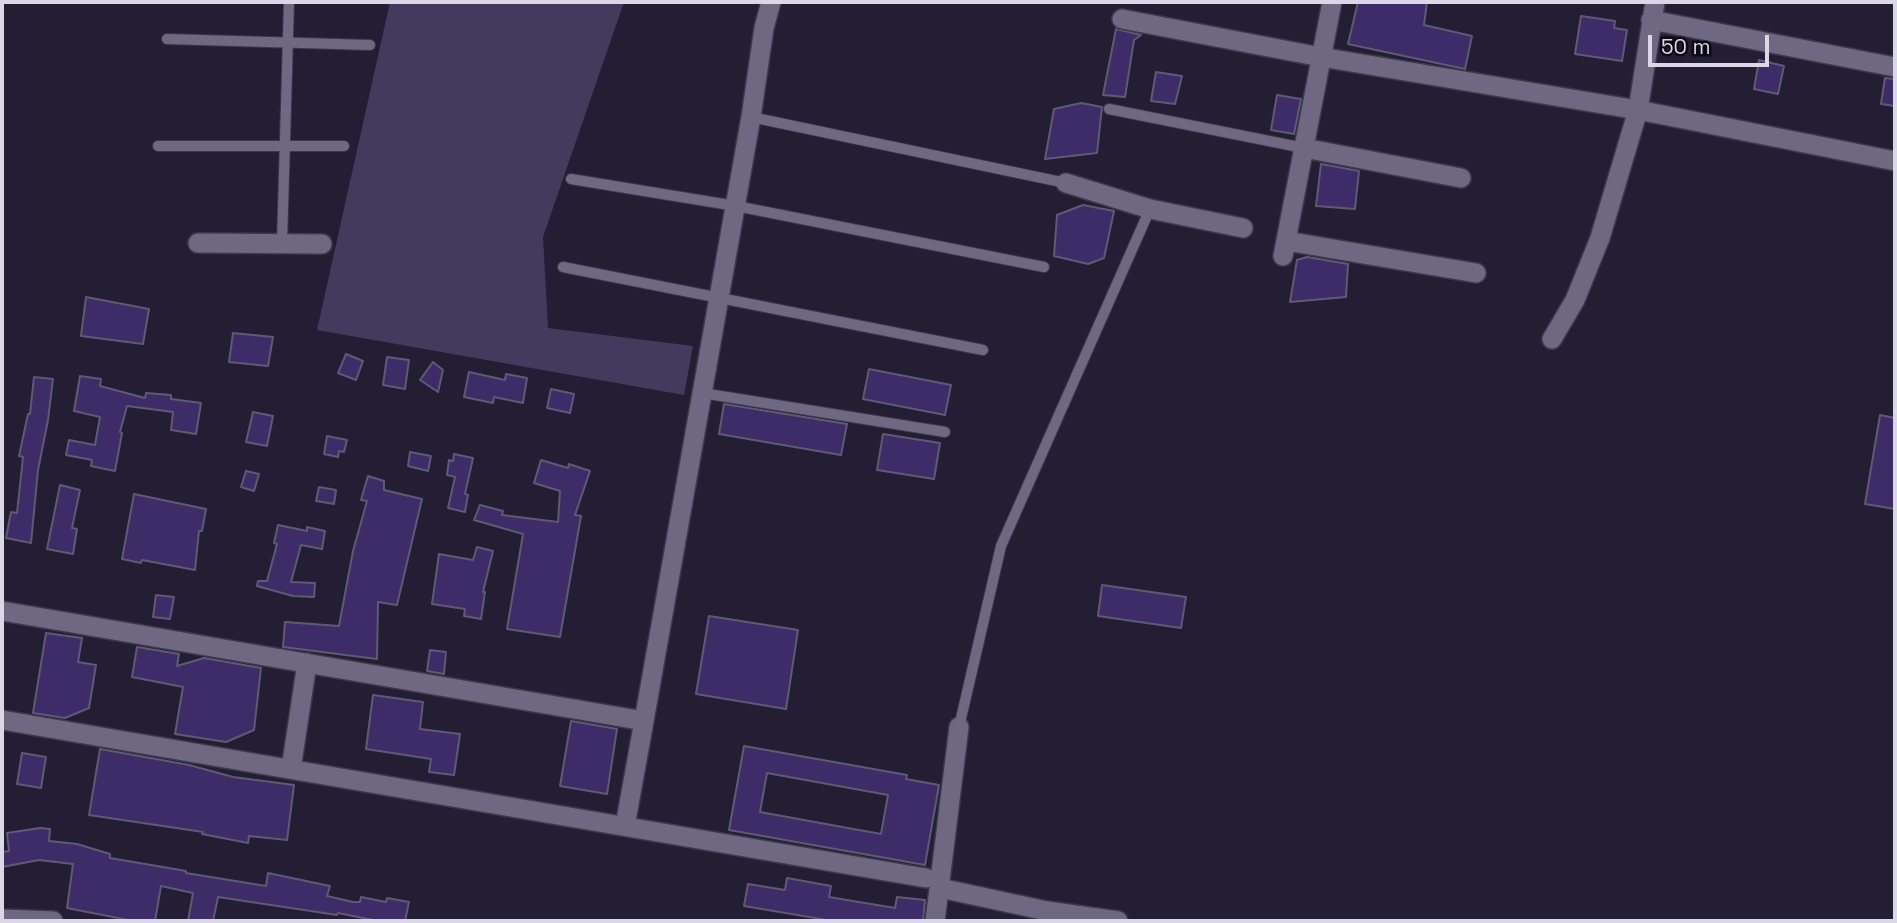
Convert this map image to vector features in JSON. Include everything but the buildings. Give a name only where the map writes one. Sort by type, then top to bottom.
[{"type":"street","points":[[625,826],[736,206],[764,28],[771,2]]},
{"type":"street","points":[[1332,2],[1284,248],[1476,273]]},
{"type":"street","points":[[1552,339],[1575,300],[1600,238],[1638,110],[1653,11],[1895,67]]},
{"type":"street","points":[[1122,19],[1321,57],[1638,110],[1895,161]]},
{"type":"street","points":[[1304,148],[1461,178]]},
{"type":"street","points":[[1066,183],[1150,209],[1244,228]]},
{"type":"street","points":[[198,243],[322,244]]},
{"type":"street","points":[[2,611],[644,722]]},
{"type":"street","points":[[291,769],[307,663]]},
{"type":"street","points":[[2,720],[625,826],[933,883],[1047,911],[1118,921]]},
{"type":"street","points":[[935,921],[933,883],[959,727]]},
{"type":"street","points":[[2,919],[47,921]]},
{"type":"lane","points":[[282,243],[289,2]]},
{"type":"lane","points":[[167,39],[370,45]]},
{"type":"lane","points":[[1109,109],[1304,148]]},
{"type":"lane","points":[[751,117],[1066,183]]},
{"type":"lane","points":[[158,146],[344,146]]},
{"type":"lane","points":[[571,179],[736,206],[1044,267]]},
{"type":"lane","points":[[959,727],[1000,545],[1150,209]]},
{"type":"lane","points":[[563,267],[983,349]]},
{"type":"lane","points":[[702,393],[945,432]]},
{"type":"shaded area","points":[[390,2],[624,2],[543,237],[548,328],[693,346],[684,395],[317,330]]}]
